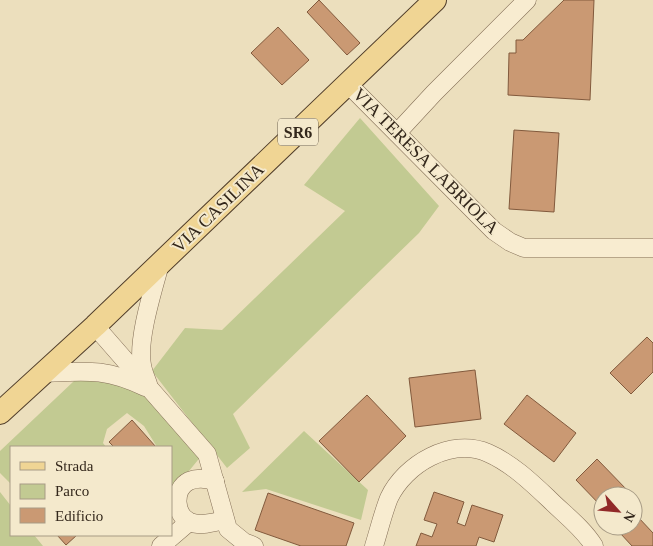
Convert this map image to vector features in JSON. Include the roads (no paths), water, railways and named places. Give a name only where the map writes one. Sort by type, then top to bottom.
[{"type":"main road","name":"VIA CASILINA","points":[[0,413],[95,326],[435,0]]},
{"type":"street","points":[[397,133],[434,92],[527,0]]},
{"type":"street","name":"VIA TERESA LABRIOLA","points":[[348,84],[494,231],[510,242],[524,248],[653,248]]},
{"type":"street","points":[[150,389],[141,365],[142,346],[144,328],[160,264]]},
{"type":"street","points":[[95,326],[207,454],[228,529],[237,537],[254,546]]},
{"type":"street","points":[[44,373],[98,372],[127,379],[150,389]]},
{"type":"street","points":[[374,546],[390,498],[398,483],[421,463],[435,454],[450,450],[478,449],[508,464],[538,489],[594,546]]},
{"type":"street","points":[[216,481],[199,478],[187,482],[180,491],[177,503],[180,514],[189,522],[201,524],[225,520]]},
{"type":"street","points":[[161,546],[189,522]]}]
